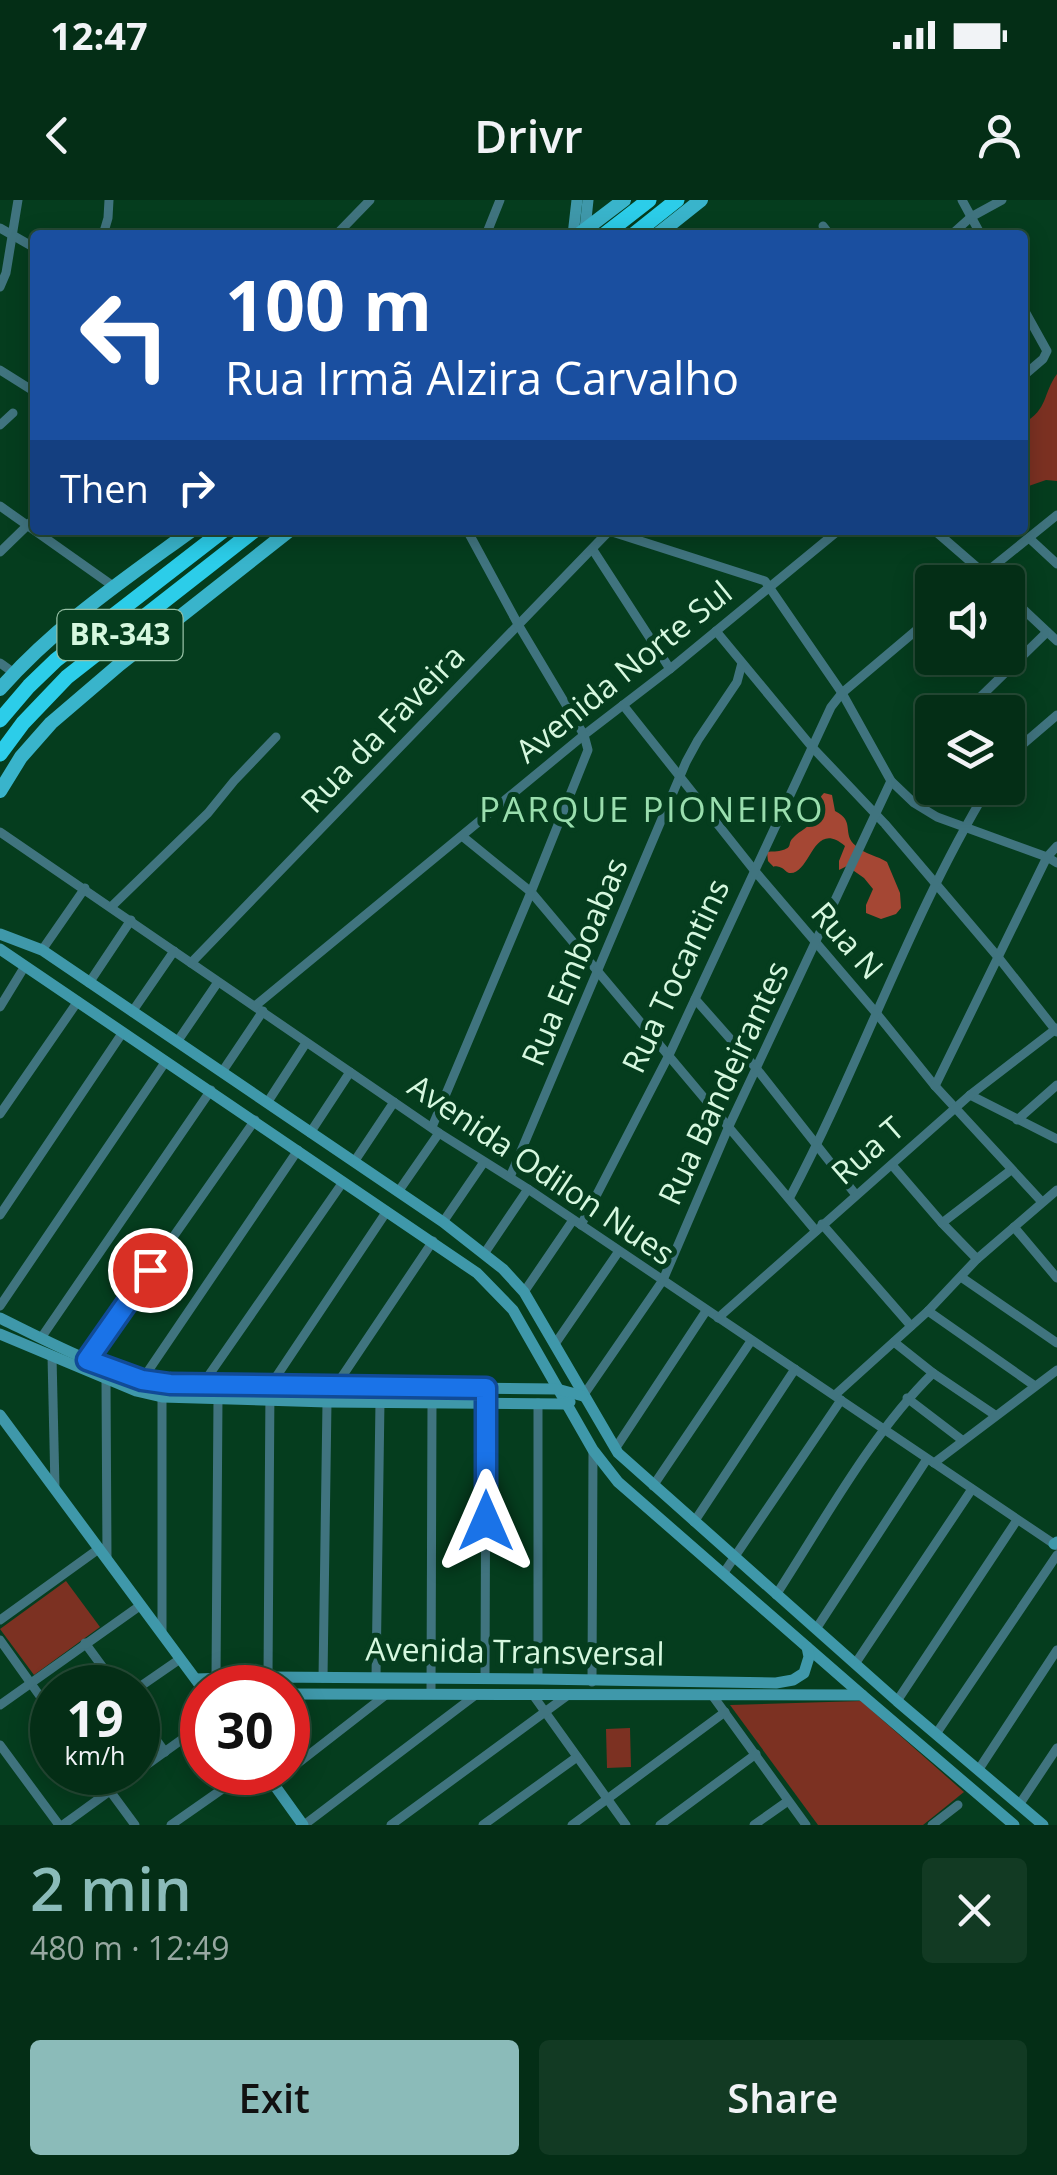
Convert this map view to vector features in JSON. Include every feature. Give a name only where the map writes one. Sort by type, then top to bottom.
[{"type":"highway","points":[[610,230],[648,200]]},
{"type":"highway","points":[[639,230],[676,200]]},
{"type":"highway","name":"BR-343","points":[[0,720],[56,660],[218,535]]},
{"type":"highway","name":"BR-343","points":[[0,754],[68,676],[249,535]]},
{"type":"main road","points":[[583,230],[624,200]]},
{"type":"main road","points":[[663,230],[701,200]]},
{"type":"main road","points":[[0,690],[38,650],[113,586],[185,535]]},
{"type":"main road","points":[[0,791],[21,757],[52,722],[284,535]]},
{"type":"street","points":[[0,287],[18,200]]},
{"type":"street","points":[[105,230],[110,200]]},
{"type":"street","points":[[341,230],[370,200]]},
{"type":"street","points":[[488,230],[500,200]]},
{"type":"street","points":[[577,200],[579,230]]},
{"type":"street","points":[[580,230],[588,200]]},
{"type":"street","points":[[962,200],[978,230]]},
{"type":"street","points":[[956,230],[970,217],[1002,200]]},
{"type":"street","points":[[0,228],[30,245]]},
{"type":"street","points":[[1028,317],[1047,351],[1044,359],[1028,372]]},
{"type":"street","points":[[0,370],[30,389]]},
{"type":"street","points":[[0,425],[13,413]]},
{"type":"street","points":[[0,506],[30,521]]},
{"type":"street","points":[[995,565],[1057,515]]},
{"type":"street","points":[[0,552],[30,523]]},
{"type":"street","points":[[48,535],[113,586]]},
{"type":"street","points":[[398,1192],[435,1130],[588,755],[584,736],[469,535]]},
{"type":"street","name":"Rua da Faveira","points":[[191,963],[605,535]]},
{"type":"street","points":[[623,535],[758,577],[771,587],[842,693],[890,780],[914,803],[937,817],[1052,860]]},
{"type":"street","points":[[631,538],[634,535]]},
{"type":"street","name":"Avenida Norte Sul","points":[[222,1072],[260,1009],[462,836],[833,535]]},
{"type":"street","points":[[940,535],[974,565]]},
{"type":"street","points":[[1029,538],[1057,564]]},
{"type":"street","points":[[592,550],[670,669]]},
{"type":"street","points":[[1025,611],[1057,641]]},
{"type":"street","points":[[716,630],[812,747],[936,884],[1056,1030]]},
{"type":"street","name":"Rua Tocantins","points":[[524,1292],[577,1222],[669,1055],[832,706],[915,631]]},
{"type":"street","points":[[983,695],[1048,632]]},
{"type":"street","points":[[0,662],[14,673]]},
{"type":"street","name":"Rua Emboabas","points":[[510,1177],[686,762],[738,682],[742,663]]},
{"type":"street","name":"Rua N","points":[[623,705],[754,870],[935,1086],[1042,1202]]},
{"type":"street","points":[[1025,742],[1057,715]]},
{"type":"street","points":[[112,908],[208,813],[276,737]]},
{"type":"street","name":"Rua Bandeirantes","points":[[583,1396],[662,1280],[890,780]]},
{"type":"street","points":[[790,1197],[936,884],[978,805]]},
{"type":"street","name":"Avenida Odilon Nues","points":[[0,832],[306,1043],[1056,1546]]},
{"type":"street","points":[[462,836],[531,892],[790,1197],[911,1326]]},
{"type":"street","points":[[935,1086],[1057,846]]},
{"type":"street","points":[[42,950],[85,888]]},
{"type":"street","points":[[89,982],[131,920]]},
{"type":"street","points":[[0,934],[42,950],[443,1222],[503,1269],[524,1292],[615,1449],[734,1558],[1042,1825]]},
{"type":"street","points":[[22,941],[5,952],[477,1272],[514,1310],[566,1404],[618,1482],[1014,1825]]},
{"type":"street","points":[[132,1012],[174,951]]},
{"type":"street","points":[[0,1007],[25,966]]},
{"type":"street","points":[[177,1042],[218,982]]},
{"type":"street","points":[[695,999],[756,1068],[856,1195]]},
{"type":"street","points":[[0,1114],[78,1001]]},
{"type":"street","name":"Rua T","points":[[718,1318],[970,1095],[1056,1030]]},
{"type":"street","points":[[0,1215],[122,1032]]},
{"type":"street","points":[[266,1103],[306,1043]]},
{"type":"street","points":[[0,1306],[166,1061]]},
{"type":"street","points":[[310,1133],[350,1072]]},
{"type":"street","points":[[1017,1120],[1057,1085]]},
{"type":"street","points":[[41,1338],[210,1090]]},
{"type":"street","points":[[970,1095],[1056,1138]]},
{"type":"street","points":[[354,1162],[394,1102]]},
{"type":"street","points":[[87,1360],[255,1120]]},
{"type":"street","points":[[142,1380],[298,1150]]},
{"type":"street","points":[[443,1222],[484,1162]]},
{"type":"street","points":[[892,1165],[977,1259]]},
{"type":"street","points":[[942,1224],[1011,1170]]},
{"type":"street","points":[[365,1196],[376,1177]]},
{"type":"street","points":[[202,1385],[343,1182]]},
{"type":"street","points":[[484,1254],[528,1189]]},
{"type":"street","points":[[723,1574],[838,1397],[977,1259],[1055,1195]]},
{"type":"street","points":[[268,1665],[270,1386],[387,1211]]},
{"type":"street","points":[[1014,1227],[1057,1278]]},
{"type":"street","points":[[336,1387],[433,1241]]},
{"type":"street","points":[[555,1344],[619,1251]]},
{"type":"street","points":[[962,1276],[1057,1343]]},
{"type":"street","points":[[615,1449],[706,1311]]},
{"type":"street","points":[[928,1311],[1036,1386]]},
{"type":"street","points":[[0,1318],[87,1360],[142,1380],[170,1384],[336,1387],[486,1395],[566,1404],[583,1396]]},
{"type":"street","points":[[0,1334],[136,1392],[162,1397],[432,1402],[557,1389],[583,1396]]},
{"type":"street","points":[[653,1486],[751,1341]]},
{"type":"street","points":[[894,1342],[995,1416]]},
{"type":"street","points":[[52,1356],[55,1488]]},
{"type":"street","points":[[694,1522],[795,1370]]},
{"type":"street","points":[[816,1629],[930,1461],[1057,1370]]},
{"type":"street","points":[[776,1594],[884,1428],[933,1372]]},
{"type":"street","points":[[104,1553],[106,1379]]},
{"type":"street","points":[[485,1679],[486,1395]]},
{"type":"street","points":[[162,1397],[162,1631]]},
{"type":"street","points":[[216,1665],[218,1398]]},
{"type":"street","points":[[908,1398],[962,1440]]},
{"type":"street","points":[[323,1678],[327,1402]]},
{"type":"street","points":[[376,1678],[380,1402]]},
{"type":"street","points":[[431,1694],[432,1402]]},
{"type":"street","points":[[538,1403],[538,1679]]},
{"type":"street","points":[[0,1415],[185,1665]]},
{"type":"street","points":[[592,1688],[594,1450]]},
{"type":"street","points":[[855,1664],[972,1490]]},
{"type":"street","points":[[897,1701],[1018,1520]]},
{"type":"street","points":[[936,1734],[1056,1546]]},
{"type":"street","points":[[0,1620],[104,1553]]},
{"type":"street","points":[[752,1599],[764,1584]]},
{"type":"street","points":[[54,1665],[141,1605]]},
{"type":"street","points":[[0,1640],[30,1682],[0,1705]]},
{"type":"street","points":[[85,1643],[101,1665]]},
{"type":"street","name":"Avenida Transversal","points":[[310,1696],[568,1695],[592,1688],[784,1682],[804,1673],[806,1648]]},
{"type":"street","points":[[978,1770],[1057,1650]]},
{"type":"street","points":[[160,1673],[180,1659]]},
{"type":"street","name":"Avenida Transversal","points":[[310,1678],[538,1679],[592,1688],[712,1696],[862,1695]]},
{"type":"street","points":[[310,1753],[386,1694]]},
{"type":"street","points":[[282,1795],[304,1825],[477,1694]]},
{"type":"street","points":[[533,1695],[626,1825]]},
{"type":"street","points":[[391,1825],[568,1695]]},
{"type":"street","points":[[712,1696],[806,1825]]},
{"type":"street","points":[[572,1825],[725,1712]]},
{"type":"street","points":[[160,1756],[180,1741]]},
{"type":"street","points":[[0,1745],[61,1825],[104,1795]]},
{"type":"street","points":[[160,1745],[165,1752]]},
{"type":"street","points":[[1019,1805],[1057,1748]]},
{"type":"street","points":[[660,1825],[756,1754]]},
{"type":"street","points":[[483,1825],[576,1757]]},
{"type":"street","points":[[987,1801],[998,1787]]},
{"type":"street","points":[[113,1795],[135,1825]]},
{"type":"street","points":[[171,1825],[214,1795]]},
{"type":"street","points":[[754,1825],[788,1801]]},
{"type":"street","points":[[932,1825],[958,1804]]},
{"type":"shaded area","points":[[1057,374],[1057,481],[1028,486],[1028,420],[1041,407]]},
{"type":"shaded area","points":[[824,793],[832,795],[835,811],[845,819],[852,841],[887,862],[900,893],[901,908],[896,914],[881,919],[866,913],[873,889],[847,866],[839,870],[845,846],[834,839],[819,843],[796,872],[789,873],[768,861],[767,852],[788,848],[793,838],[811,823]]},
{"type":"shaded area","points":[[66,1581],[100,1627],[48,1665],[30,1665],[30,1670],[0,1629]]},
{"type":"shaded area","points":[[861,1701],[964,1792],[923,1825],[818,1825],[730,1705]]},
{"type":"shaded area","points":[[630,1728],[631,1767],[607,1768],[606,1729]]},
{"type":"district","name":"PARQUE PIONEIRO","points":[[652,810]]},
{"type":"route","points":[[150,1270],[87,1360],[142,1380],[170,1384],[486,1388],[486,1521]]}]
